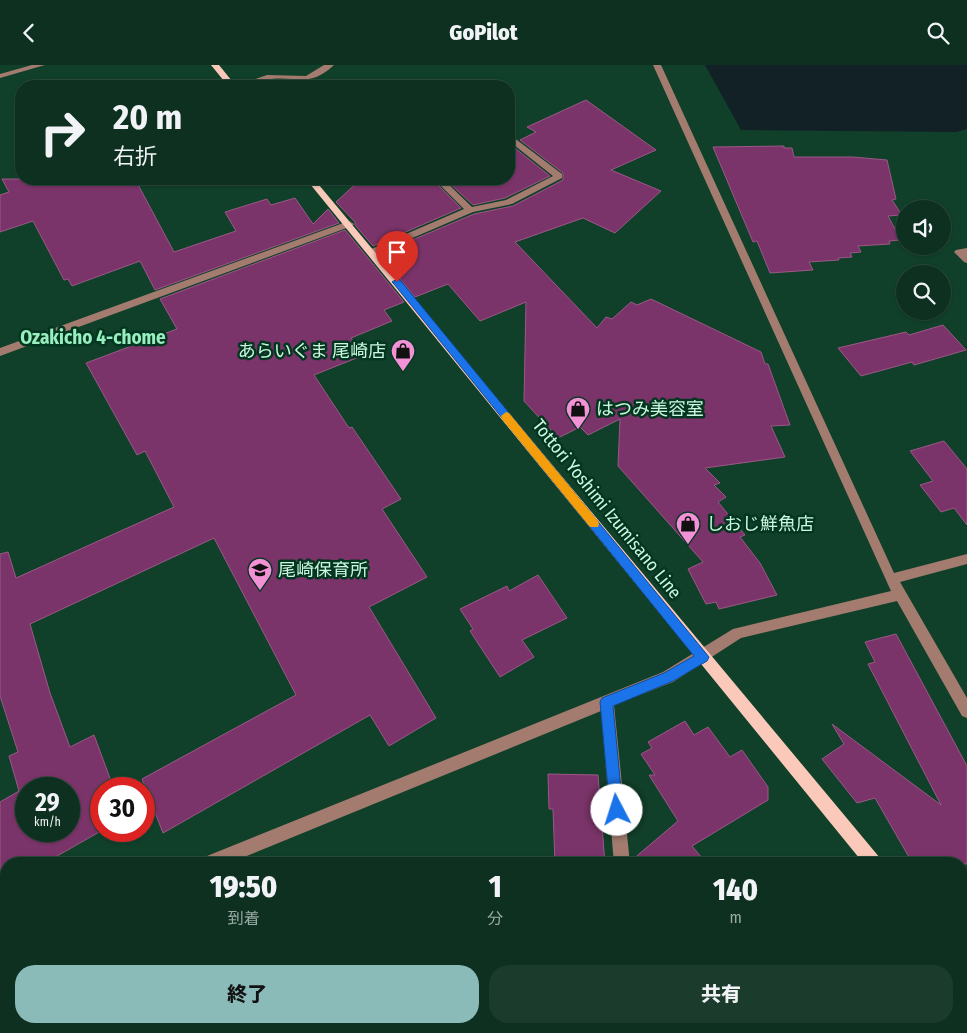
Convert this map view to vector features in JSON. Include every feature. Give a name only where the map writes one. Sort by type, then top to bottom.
[{"type":"main road","points":[[214,65],[227,80]]},
{"type":"main road","name":"Tottori Yoshimi Izumisano Line","points":[[315,185],[868,857]]},
{"type":"street","points":[[0,76],[41,65]]},
{"type":"street","points":[[258,80],[267,77],[307,78],[330,65]]},
{"type":"street","points":[[657,65],[891,579],[967,711]]},
{"type":"street","points":[[372,252],[470,210],[509,202],[559,175],[515,142]]},
{"type":"street","points":[[444,185],[470,210]]},
{"type":"street","points":[[0,351],[349,224]]},
{"type":"street","points":[[967,251],[960,252],[967,260]]},
{"type":"street","points":[[891,579],[967,559]]},
{"type":"street","points":[[224,857],[668,677],[738,633],[899,595]]},
{"type":"street","points":[[607,702],[621,857]]},
{"type":"shaded area","points":[[705,65],[967,65],[967,129],[956,132],[741,130]]},
{"type":"building","points":[[586,100],[656,150],[611,170],[661,191],[615,233],[583,218],[515,242],[597,328],[606,317],[612,319],[631,302],[637,305],[651,299],[761,352],[765,364],[768,364],[790,425],[771,426],[785,457],[705,468],[720,483],[714,485],[726,497],[718,502],[745,535],[740,537],[760,563],[777,595],[719,609],[716,602],[706,604],[688,569],[703,562],[618,466],[620,419],[588,435],[580,427],[558,438],[524,401],[526,302],[480,321],[448,284],[415,297],[379,254],[474,214],[513,206],[563,180],[563,173],[520,140],[536,132],[527,127]]},
{"type":"building","points":[[784,146],[784,148],[792,148],[794,157],[853,157],[887,160],[896,199],[892,200],[896,206],[896,215],[888,216],[896,231],[896,240],[889,241],[890,244],[858,246],[861,252],[850,253],[852,257],[809,262],[813,270],[770,273],[757,241],[753,242],[713,147]]},
{"type":"building","points":[[515,148],[550,176],[505,198],[473,205],[451,185],[515,185]]},
{"type":"building","points":[[2,179],[15,179],[15,185],[138,185],[174,252],[236,231],[225,212],[267,199],[271,205],[295,198],[313,224],[328,209],[339,223],[155,290],[140,261],[72,286],[68,279],[64,280],[33,221],[0,232],[0,195],[9,192]]},
{"type":"building","points":[[354,185],[438,185],[461,208],[373,246],[355,225],[355,222],[336,202]]},
{"type":"building","points":[[345,230],[404,302],[384,310],[392,321],[351,338],[364,355],[314,375],[349,428],[352,427],[401,499],[382,509],[427,577],[369,607],[436,718],[389,746],[370,715],[163,833],[155,812],[155,777],[146,777],[296,695],[214,538],[30,624],[50,693],[70,747],[94,735],[110,777],[90,777],[90,837],[55,857],[0,857],[0,802],[15,793],[15,842],[80,842],[80,777],[15,777],[9,756],[18,752],[0,696],[0,554],[8,552],[16,578],[174,507],[145,451],[137,455],[86,363],[177,329],[160,299]]},
{"type":"building","points":[[943,325],[966,350],[914,365],[912,362],[861,376],[838,348],[906,332],[909,335]]},
{"type":"building","points":[[944,441],[967,469],[967,525],[954,508],[941,512],[920,485],[933,481],[910,451]]},
{"type":"building","points":[[538,575],[567,618],[522,640],[534,657],[500,677],[470,631],[473,629],[460,609],[507,586],[509,591]]},
{"type":"building","points":[[896,634],[967,766],[967,857],[909,857],[875,798],[857,803],[822,759],[844,744],[832,724],[941,805],[868,664],[875,662],[865,642]]},
{"type":"building","points":[[685,721],[694,735],[708,727],[730,757],[742,750],[768,787],[768,800],[692,846],[701,857],[636,857],[678,821],[649,775],[655,775],[641,754],[652,748],[648,742]]},
{"type":"building","points":[[548,774],[598,775],[604,857],[555,857],[553,809],[549,809]]},
{"type":"slow traffic","points":[[506,416],[594,524]]},
{"type":"place","name":"あらいぐま 尾崎店","points":[[403,372]]},
{"type":"place","name":"はつみ美容室","points":[[578,430]]},
{"type":"place","name":"しおじ鮮魚店","points":[[688,545]]},
{"type":"place","name":"尾崎保育所","points":[[260,591]]},
{"type":"district","name":"Ozakicho 4-chome","points":[[93,337]]},
{"type":"route","points":[[397,282],[702,657],[668,677],[607,702],[617,810]]}]
